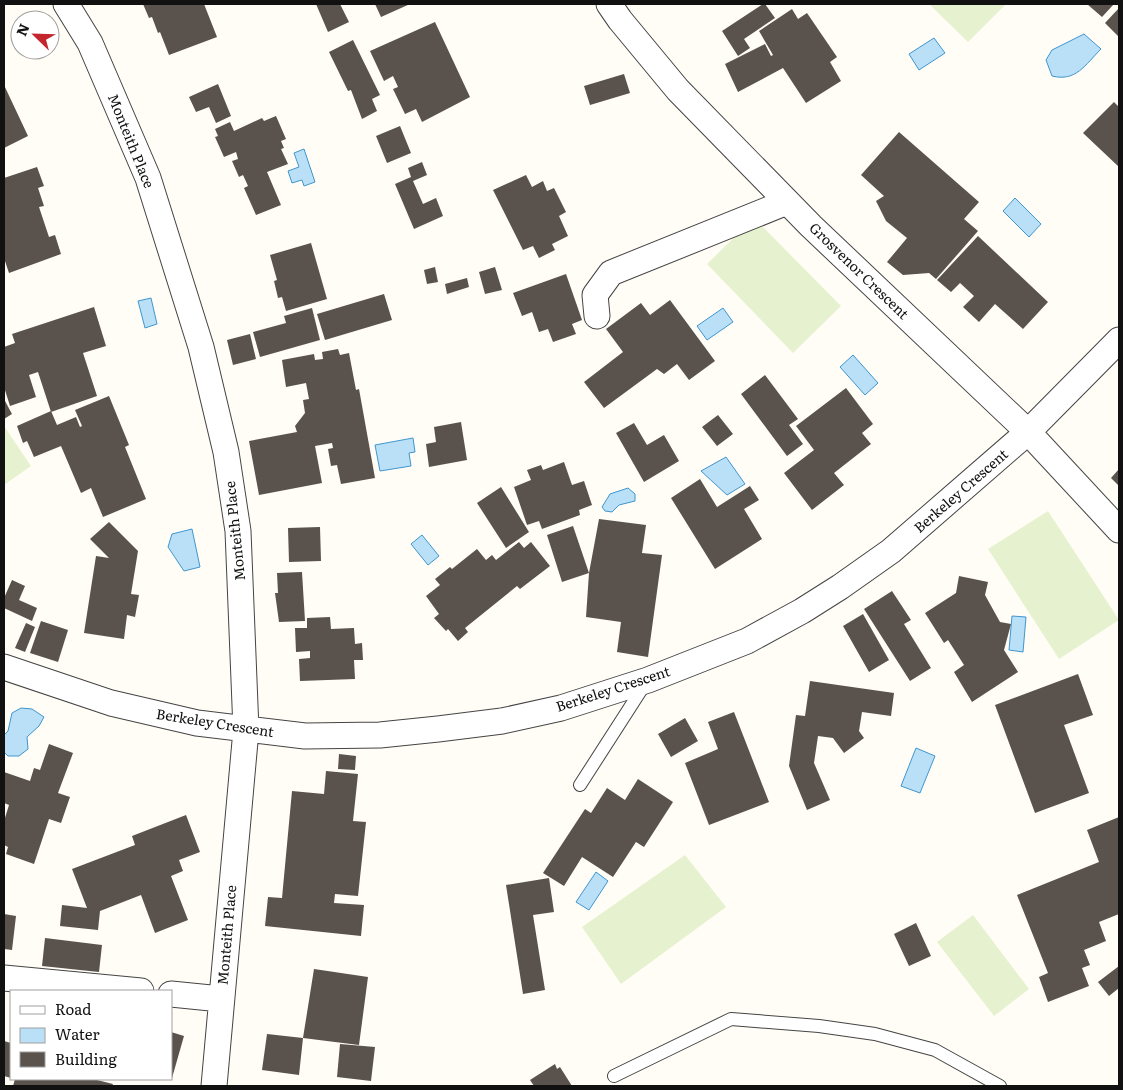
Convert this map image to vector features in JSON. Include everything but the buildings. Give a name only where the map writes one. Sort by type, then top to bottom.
[{"type":"street","name":"Monteith Place","points":[[66,4],[90,42],[148,178],[200,347],[226,452],[238,531],[246,730],[214,1086]]},
{"type":"street","name":"Grosvenor Crescent","points":[[610,4],[620,20],[678,90],[787,202],[1028,432],[1119,530]]},
{"type":"street","points":[[597,316],[595,295],[611,273],[787,202]]},
{"type":"street","name":"Berkeley Crescent","points":[[4,667],[111,703],[197,723],[305,736],[380,735],[502,721],[561,708],[648,680],[747,641],[802,611],[840,587],[891,552],[1028,432],[1119,340]]},
{"type":"street","points":[[4,978],[130,990]]},
{"type":"street","points":[[172,994],[221,999]]},
{"type":"lane","points":[[580,785],[648,680]]},
{"type":"lane","points":[[614,1076],[731,1019],[819,1026],[875,1034],[935,1050],[1000,1086]]},
{"type":"green space","points":[[929,4],[1006,4],[968,42]]},
{"type":"green space","points":[[754,218],[841,306],[793,353],[707,264]]},
{"type":"green space","points":[[4,426],[31,466],[4,485]]},
{"type":"green space","points":[[1048,511],[1119,620],[1059,659],[988,549]]},
{"type":"green space","points":[[685,855],[726,907],[621,984],[582,927]]},
{"type":"green space","points":[[973,915],[1029,989],[994,1016],[937,942]]},
{"type":"water","points":[[1084,34],[1101,49],[1080,71],[1068,77],[1052,76],[1046,60],[1052,50]]},
{"type":"water","points":[[934,38],[945,53],[919,70],[909,54]]},
{"type":"water","points":[[304,149],[315,182],[304,186],[302,180],[292,183],[288,171],[299,167],[294,153]]},
{"type":"water","points":[[1015,198],[1041,224],[1029,237],[1003,211]]},
{"type":"water","points":[[151,298],[157,324],[145,328],[138,301]]},
{"type":"water","points":[[723,308],[733,322],[707,340],[697,326]]},
{"type":"water","points":[[853,355],[878,383],[865,395],[840,367]]},
{"type":"water","points":[[413,438],[415,452],[409,453],[411,466],[380,471],[375,445]]},
{"type":"water","points":[[726,457],[745,484],[727,495],[701,471]]},
{"type":"water","points":[[628,488],[635,494],[635,501],[619,505],[612,512],[605,511],[602,507],[610,494]]},
{"type":"water","points":[[192,529],[200,567],[184,571],[168,547],[172,534]]},
{"type":"water","points":[[422,535],[439,556],[428,565],[411,544]]},
{"type":"water","points":[[1012,616],[1026,617],[1023,652],[1009,650]]},
{"type":"water","points":[[21,708],[32,709],[44,717],[39,726],[27,737],[28,749],[19,756],[8,756],[4,752],[4,735],[8,731],[12,713]]},
{"type":"water","points":[[916,748],[935,756],[920,793],[901,786]]},
{"type":"water","points":[[596,872],[608,881],[589,910],[576,902]]}]
